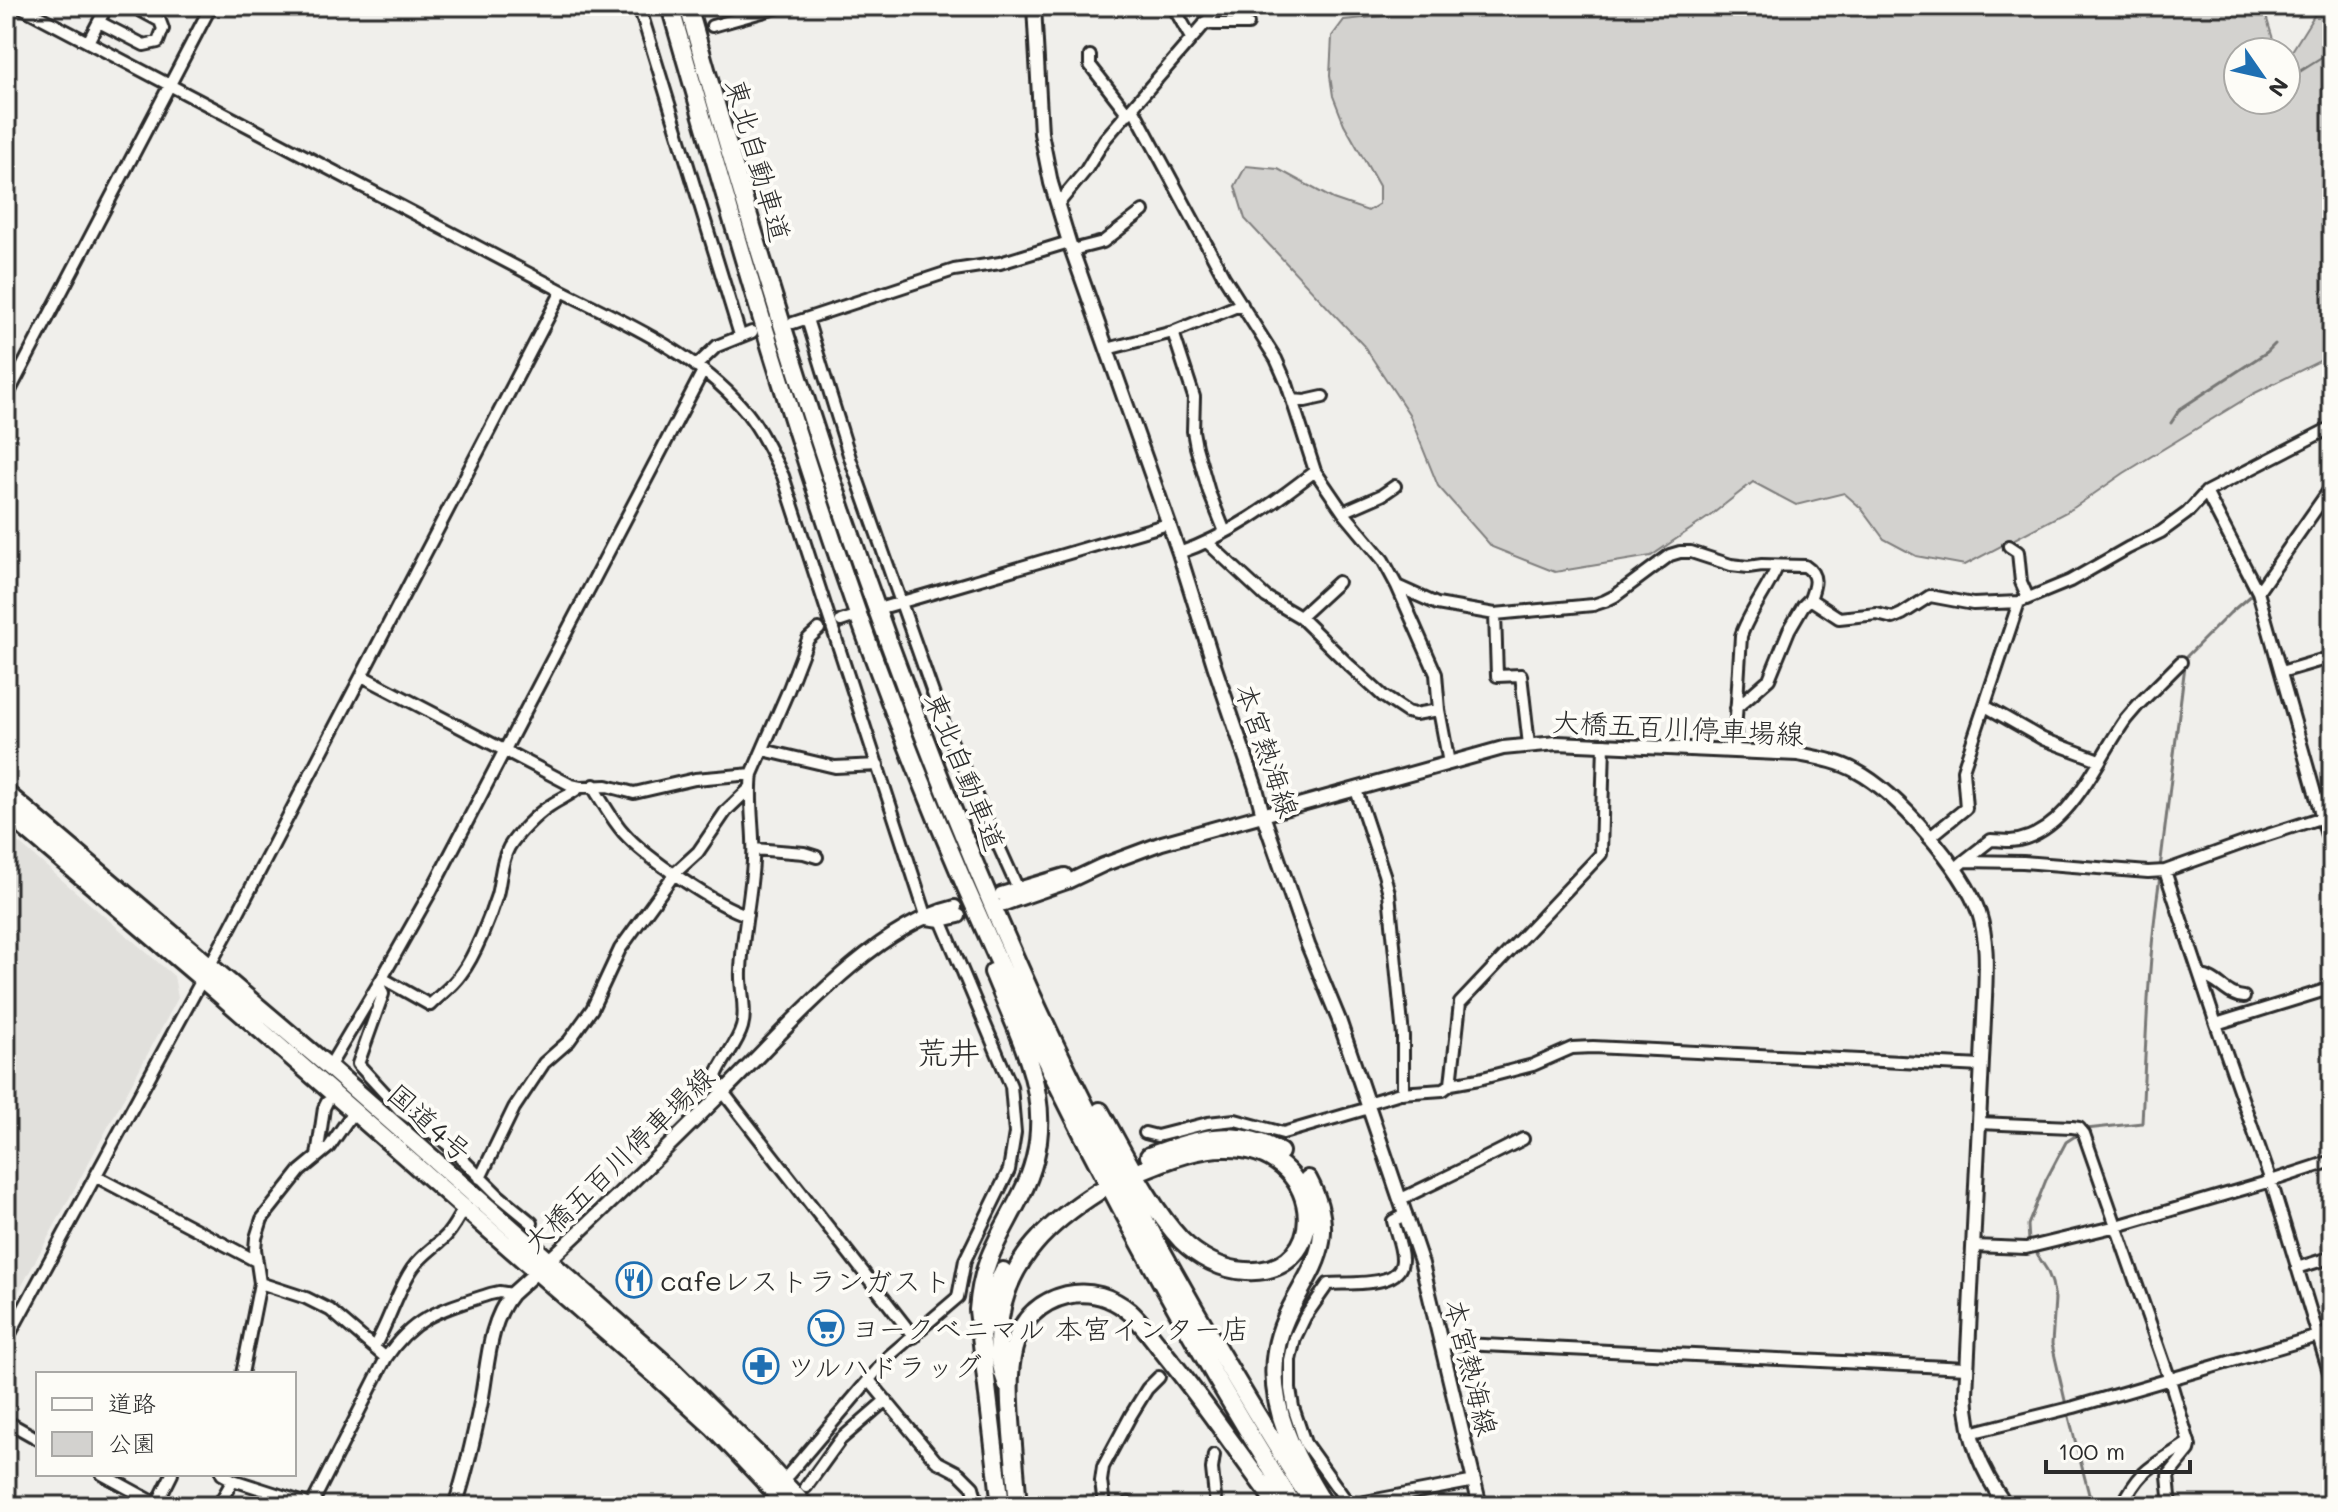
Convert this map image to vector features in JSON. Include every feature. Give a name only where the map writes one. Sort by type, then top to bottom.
[{"type":"highway","name":"東北自動車道","points":[[670,6],[815,486],[871,648],[943,831],[1005,975],[1126,1220],[1227,1397],[1294,1506]]},
{"type":"highway","name":"東北自動車道","points":[[688,6],[743,202],[833,485],[888,644],[959,825],[1031,992],[1107,1149],[1241,1389],[1314,1506]]},
{"type":"highway","name":"国道4号","points":[[6,793],[464,1208],[669,1367],[805,1506]]},
{"type":"highway","name":"国道4号","points":[[6,812],[329,1067],[713,1427],[783,1504]]},
{"type":"highway","points":[[943,831],[977,934],[1032,1071],[1040,1118],[1031,1174],[987,1260],[978,1310],[1001,1506]]},
{"type":"highway","points":[[1031,992],[1139,1178],[1182,1240],[1218,1265],[1251,1272],[1270,1269],[1289,1257],[1303,1238],[1308,1214],[1298,1182],[1283,1166],[1264,1155],[1240,1148],[1211,1149],[1139,1165],[1196,1140],[1246,1138],[1283,1153],[1308,1180],[1320,1213],[1320,1248],[1312,1272],[1279,1338],[1274,1367],[1278,1406],[1290,1443],[1325,1506]]},
{"type":"highway","points":[[982,1338],[1000,1278],[1018,1248],[1043,1219],[1096,1187],[1037,1239],[1009,1282],[998,1334],[999,1365],[1009,1390]]},
{"type":"highway","points":[[1018,1506],[1009,1390],[1013,1349],[1018,1335],[1033,1313],[1057,1298],[1073,1294],[1102,1296],[1138,1320],[1278,1506]]},
{"type":"main road","name":"本宮熱海線","points":[[1034,6],[1041,133],[1070,246],[1179,553],[1308,945],[1339,1020],[1406,1214],[1422,1264],[1480,1506]]},
{"type":"main road","name":"大橋五百川停車場線","points":[[1103,865],[1067,882],[1002,899],[1018,889],[1103,865],[1162,843],[1503,748],[1557,743],[1798,754],[1842,765],[1873,782],[1960,865],[1984,932],[1987,956],[1966,1394],[1970,1433],[1980,1463],[2006,1506]]},
{"type":"main road","name":"大橋五百川停車場線","points":[[455,1506],[472,1446],[494,1327],[503,1305],[846,971],[897,932],[940,911],[957,912],[941,920],[927,918]]},
{"type":"street","points":[[19,6],[656,339],[700,368],[743,407],[783,476],[927,918]]},
{"type":"street","points":[[88,42],[107,6]]},
{"type":"street","points":[[99,22],[144,45],[158,42],[163,29],[160,21],[132,6]]},
{"type":"street","points":[[6,398],[211,6]]},
{"type":"street","points":[[329,1067],[430,893],[700,368],[717,346],[746,334],[639,6]]},
{"type":"street","points":[[712,26],[783,6]]},
{"type":"street","points":[[1173,6],[1191,38]]},
{"type":"street","points":[[1058,204],[1086,170],[1105,139],[1220,6]]},
{"type":"street","points":[[1205,22],[1248,24]]},
{"type":"street","points":[[1090,56],[1090,65],[1130,111],[1224,277],[1276,359],[1315,471],[1343,512],[1383,560],[1397,586],[1433,666],[1449,763]]},
{"type":"street","points":[[793,323],[954,270],[1103,242],[1143,211]]},
{"type":"street","points":[[6,1341],[362,676],[562,291]]},
{"type":"street","points":[[1107,349],[1173,332],[1242,304]]},
{"type":"street","points":[[807,319],[851,461],[945,727],[1018,889]]},
{"type":"street","points":[[1173,332],[1193,389],[1196,447],[1225,532]]},
{"type":"street","points":[[1292,400],[1323,397]]},
{"type":"street","points":[[1810,599],[1844,619],[1877,614],[1893,618],[1930,596],[1973,604],[2023,600],[2070,581],[2161,532],[2187,513],[2206,492],[2332,427]]},
{"type":"street","points":[[1179,553],[1208,543],[1315,471]]},
{"type":"street","points":[[1343,512],[1395,486]]},
{"type":"street","points":[[2258,592],[2332,486]]},
{"type":"street","points":[[2206,492],[2258,592],[2326,816],[2332,853]]},
{"type":"street","points":[[885,607],[1168,524]]},
{"type":"street","points":[[1208,543],[1266,597],[1300,617],[1383,696],[1407,712],[1415,714],[1439,710]]},
{"type":"street","points":[[1929,838],[1966,808],[1963,770],[2023,600],[2018,552],[2009,546]]},
{"type":"street","points":[[1397,586],[1437,604],[1495,614],[1593,605],[1605,601],[1670,555],[1680,552],[1701,554],[1731,565],[1800,565],[1812,572],[1816,582],[1810,599],[1789,630],[1769,679],[1736,708]]},
{"type":"street","points":[[1734,750],[1741,636],[1777,567]]},
{"type":"street","points":[[1300,617],[1338,582]]},
{"type":"street","points":[[1495,614],[1497,676],[1521,675],[1529,745]]},
{"type":"street","points":[[819,629],[808,639],[752,774],[754,849],[740,985],[744,1015],[739,1036],[721,1062],[716,1076],[723,1092],[914,1337]]},
{"type":"street","points":[[2281,672],[2332,657]]},
{"type":"street","points":[[1960,865],[1991,840],[2012,841],[2027,837],[2063,815],[2138,705],[2181,662]]},
{"type":"street","points":[[362,676],[571,785],[607,786],[634,793],[695,779],[752,774]]},
{"type":"street","points":[[1985,706],[2043,739],[2099,760]]},
{"type":"street","points":[[1451,1084],[1460,1003],[1601,854],[1604,744]]},
{"type":"street","points":[[763,750],[835,767],[878,765]]},
{"type":"street","points":[[594,785],[625,835],[731,910],[747,915]]},
{"type":"street","points":[[380,981],[430,1005],[464,970],[492,911],[510,845],[548,806],[568,797],[580,787]]},
{"type":"street","points":[[480,1178],[514,1108],[544,1063],[569,1041],[586,1018],[605,985],[620,949],[675,873],[698,852],[726,811],[750,788]]},
{"type":"street","points":[[1356,790],[1389,893],[1403,1036],[1403,1093]]},
{"type":"street","points":[[1960,865],[2023,862],[2165,871],[2326,816]]},
{"type":"street","points":[[754,849],[817,857]]},
{"type":"street","points":[[2165,871],[2271,1181],[2332,1382]]},
{"type":"street","points":[[783,1481],[889,1356],[958,1297],[965,1260],[1009,1170],[1014,1148],[1015,1118],[1011,1086],[941,920]]},
{"type":"street","points":[[2201,976],[2211,977],[2233,995],[2244,997]]},
{"type":"street","points":[[380,981],[383,994],[356,1067],[402,1112],[444,1141],[480,1178],[532,1223]]},
{"type":"street","points":[[2216,1024],[2332,988]]},
{"type":"street","points":[[1145,1133],[1157,1136],[1208,1123],[1235,1120],[1283,1133],[1403,1093],[1443,1090],[1451,1084],[1533,1065],[1572,1048],[1982,1066]]},
{"type":"street","points":[[317,1156],[327,1102]]},
{"type":"street","points":[[242,1372],[260,1283],[256,1238],[262,1219],[300,1171],[329,1147],[354,1111]]},
{"type":"street","points":[[1979,1123],[2079,1128],[2084,1134],[2189,1442],[2189,1450],[2168,1476],[2171,1506]]},
{"type":"street","points":[[1401,1199],[1449,1174],[1472,1167],[1523,1139]]},
{"type":"street","points":[[1973,1246],[2026,1248],[2117,1226],[2332,1161]]},
{"type":"street","points":[[95,1176],[256,1261]]},
{"type":"street","points":[[374,1347],[401,1287],[430,1248],[447,1235],[464,1208]]},
{"type":"street","points":[[1350,1506],[1305,1443],[1290,1389],[1292,1347],[1305,1317],[1328,1284],[1356,1285],[1379,1281],[1398,1270],[1402,1256],[1393,1221],[1406,1214]]},
{"type":"street","points":[[2297,1268],[2329,1258]]},
{"type":"street","points":[[260,1283],[306,1298],[330,1310],[386,1358]]},
{"type":"street","points":[[226,1476],[311,1505],[386,1358],[401,1337],[429,1315],[490,1294],[512,1294]]},
{"type":"street","points":[[1970,1433],[2170,1380],[2332,1332]]},
{"type":"street","points":[[1442,1343],[1967,1368]]},
{"type":"street","points":[[1104,1506],[1103,1467],[1147,1389],[1159,1377]]},
{"type":"street","points":[[869,1380],[936,1461],[959,1473],[973,1487],[978,1506]]},
{"type":"street","points":[[806,1487],[840,1440],[886,1400]]},
{"type":"street","points":[[6,1421],[36,1438]]},
{"type":"street","points":[[2122,1506],[2143,1472],[2189,1442]]},
{"type":"street","points":[[1214,1455],[1212,1469],[1216,1506]]},
{"type":"street","points":[[106,1476],[157,1505],[171,1476]]},
{"type":"street","points":[[218,1506],[233,1480]]},
{"type":"street","points":[[1359,1506],[1411,1492],[1475,1481]]},
{"type":"shaded area","points":[[6,832],[174,976],[178,998],[6,1315]]},
{"type":"green space","points":[[1408,6],[2263,6],[2272,36],[2222,36],[2222,116],[2302,116],[2301,36],[2320,6],[2332,6],[2332,355],[2255,393],[2124,473],[2072,509],[1965,565],[1916,556],[1884,539],[1861,508],[1844,493],[1796,505],[1753,482],[1651,556],[1555,572],[1492,547],[1438,486],[1409,414],[1364,346],[1245,219],[1235,186],[1246,166],[1278,169],[1333,199],[1368,211],[1379,204],[1379,186],[1344,124],[1333,96],[1330,76],[1332,36],[1344,20],[1384,16]]},
{"type":"waterway","points":[[2302,70],[2332,51]]},
{"type":"waterway","points":[[2171,423],[2180,409],[2275,344]]},
{"type":"waterway","points":[[2204,502],[2252,595]]},
{"type":"waterway","points":[[2160,868],[2186,657],[2252,594]]},
{"type":"waterway","points":[[2066,1405],[2052,1344],[2055,1299],[2052,1283],[2029,1242],[2028,1225],[2066,1142],[2086,1129],[2142,1123],[2150,968],[2160,876]]},
{"type":"waterway","points":[[2068,1413],[2092,1506]]},
{"type":"place","name":"cafeレストランガスト","points":[[634,1280]]},
{"type":"place","name":"ヨークベニマル 本宮インター店","points":[[826,1328]]},
{"type":"place","name":"ツルハドラッグ","points":[[761,1366]]},
{"type":"district","name":"荒井","points":[[948,1051]]}]
